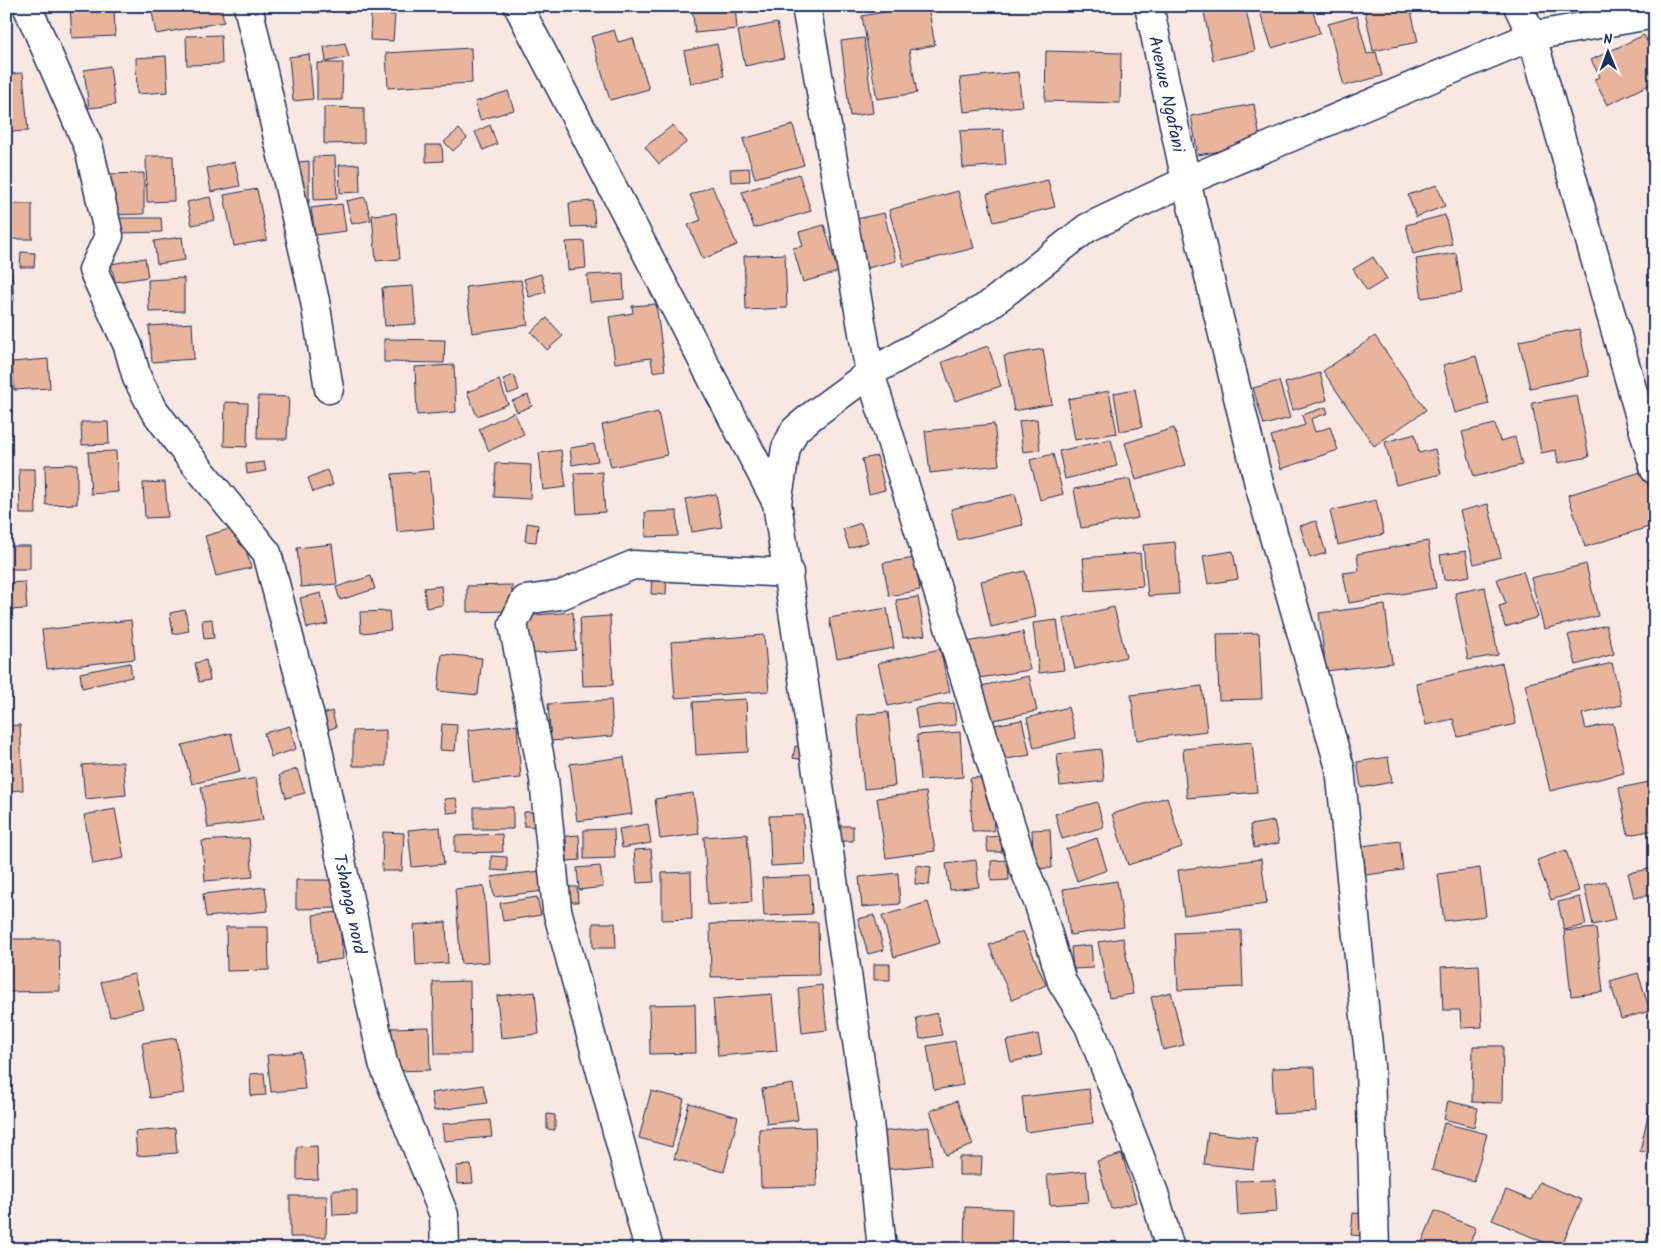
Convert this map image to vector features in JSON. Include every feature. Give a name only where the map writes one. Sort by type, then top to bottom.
[{"type":"street","name":"Tshanga nord","points":[[27,6],[89,148],[109,236],[93,270],[128,346],[137,378],[159,417],[267,553],[316,740],[383,1063],[444,1215],[445,1249]]},
{"type":"street","points":[[248,6],[315,301],[329,389]]},
{"type":"street","points":[[518,6],[777,503]]},
{"type":"street","points":[[806,6],[870,373],[1024,868],[1039,904],[1062,982],[1089,1026],[1154,1193],[1170,1249]]},
{"type":"street","name":"Avenue Ngafani","points":[[1149,6],[1186,181],[1259,484],[1340,768],[1370,1066],[1376,1249]]},
{"type":"street","points":[[1518,6],[1532,36],[1655,470]]},
{"type":"street","points":[[882,1249],[869,1122],[777,503],[786,448],[796,430],[813,415],[870,373],[988,306],[1087,228],[1186,181],[1532,36],[1655,14]]},
{"type":"street","points":[[649,1249],[557,910],[544,779],[513,624],[525,600],[560,595],[633,564],[788,573]]},
{"type":"building","points":[[70,6],[114,6],[115,36],[72,38]]},
{"type":"building","points":[[151,6],[221,6],[224,22],[156,34]]},
{"type":"building","points":[[313,6],[347,6],[347,10],[313,13]]},
{"type":"building","points":[[361,6],[392,6],[393,8],[361,12]]},
{"type":"building","points":[[692,6],[735,6],[737,29],[695,33]]},
{"type":"building","points":[[917,6],[928,6],[935,45],[909,50],[917,93],[877,99],[862,16]]},
{"type":"building","points":[[1234,6],[1245,6],[1255,51],[1213,60],[1204,12]]},
{"type":"building","points":[[1258,6],[1311,6],[1320,33],[1272,48]]},
{"type":"building","points":[[1364,6],[1410,6],[1418,42],[1373,51]]},
{"type":"building","points":[[371,13],[395,15],[393,41],[370,40]]},
{"type":"building","points":[[1357,16],[1367,54],[1376,52],[1382,76],[1344,86],[1328,24]]},
{"type":"building","points":[[777,23],[784,58],[745,66],[738,31]]},
{"type":"building","points":[[614,30],[618,42],[633,38],[649,89],[610,100],[591,37]]},
{"type":"building","points":[[221,35],[222,64],[187,65],[186,36]]},
{"type":"building","points":[[1644,35],[1655,57],[1655,82],[1607,105],[1594,79],[1600,77],[1591,60]]},
{"type":"building","points":[[1655,35],[1655,55],[1647,39]]},
{"type":"building","points":[[864,38],[873,113],[850,116],[841,41]]},
{"type":"building","points":[[345,43],[349,57],[326,62],[324,47]]},
{"type":"building","points":[[717,44],[724,76],[691,84],[684,51]]},
{"type":"building","points":[[471,48],[472,83],[388,88],[386,53]]},
{"type":"building","points":[[1046,51],[1121,53],[1120,103],[1045,101]]},
{"type":"building","points":[[309,54],[313,99],[293,101],[289,57]]},
{"type":"building","points":[[166,56],[168,92],[137,94],[136,58]]},
{"type":"building","points":[[317,63],[343,63],[342,100],[317,100]]},
{"type":"building","points":[[110,66],[115,105],[89,108],[84,70]]},
{"type":"building","points":[[1018,72],[1022,106],[964,112],[960,78]]},
{"type":"building","points":[[23,73],[28,131],[6,132],[6,74]]},
{"type":"building","points":[[508,91],[514,110],[480,120],[475,102]]},
{"type":"building","points":[[1254,104],[1261,144],[1198,155],[1191,116]]},
{"type":"building","points":[[324,107],[364,108],[364,143],[324,144]]},
{"type":"building","points":[[490,125],[497,144],[483,150],[475,132]]},
{"type":"building","points":[[673,125],[687,142],[659,164],[645,147]]},
{"type":"building","points":[[793,125],[804,165],[755,178],[743,139]]},
{"type":"building","points":[[459,129],[467,138],[453,151],[444,142]]},
{"type":"building","points":[[1003,129],[1006,165],[963,168],[960,131]]},
{"type":"building","points":[[426,145],[442,145],[443,161],[426,162]]},
{"type":"building","points":[[146,156],[173,156],[174,201],[147,202]]},
{"type":"building","points":[[335,156],[337,199],[314,200],[313,157]]},
{"type":"building","points":[[309,161],[309,203],[298,202],[299,162]]},
{"type":"building","points":[[235,162],[240,186],[211,192],[207,168]]},
{"type":"building","points":[[359,164],[360,192],[340,193],[339,165]]},
{"type":"building","points":[[749,168],[750,181],[731,182],[730,169]]},
{"type":"building","points":[[144,173],[144,214],[107,215],[106,174]]},
{"type":"building","points":[[799,174],[811,211],[754,228],[742,192]]},
{"type":"building","points":[[1048,180],[1055,207],[994,222],[987,194]]},
{"type":"building","points":[[1437,185],[1445,206],[1416,217],[1408,195]]},
{"type":"building","points":[[712,186],[737,245],[703,259],[688,225],[701,220],[690,195]]},
{"type":"building","points":[[257,189],[267,240],[234,246],[224,195]]},
{"type":"building","points":[[958,191],[974,248],[904,266],[889,210]]},
{"type":"building","points":[[210,197],[215,220],[192,225],[187,202]]},
{"type":"building","points":[[365,197],[371,220],[352,224],[346,201]]},
{"type":"building","points":[[593,201],[595,226],[571,227],[569,203]]},
{"type":"building","points":[[6,204],[32,204],[32,239],[6,239]]},
{"type":"building","points":[[342,204],[346,231],[315,235],[311,208]]},
{"type":"building","points":[[396,213],[400,259],[376,261],[372,215]]},
{"type":"building","points":[[884,213],[896,261],[867,268],[856,219]]},
{"type":"building","points":[[1445,215],[1452,244],[1413,254],[1406,225]]},
{"type":"building","points":[[120,218],[161,218],[162,232],[120,233]]},
{"type":"building","points":[[824,225],[838,272],[803,282],[793,248],[803,246],[799,232]]},
{"type":"building","points":[[182,237],[185,260],[157,264],[154,241]]},
{"type":"building","points":[[584,241],[586,268],[568,270],[566,242]]},
{"type":"building","points":[[21,252],[35,253],[34,267],[20,267]]},
{"type":"building","points":[[1456,253],[1462,292],[1422,298],[1416,259]]},
{"type":"building","points":[[785,254],[787,308],[746,310],[744,256]]},
{"type":"building","points":[[1373,257],[1387,279],[1367,291],[1353,269]]},
{"type":"building","points":[[145,258],[148,277],[115,282],[111,264]]},
{"type":"building","points":[[6,273],[12,273],[14,301],[6,302]]},
{"type":"building","points":[[623,273],[624,299],[590,302],[587,275]]},
{"type":"building","points":[[541,274],[546,292],[529,297],[524,279]]},
{"type":"building","points":[[184,278],[184,311],[149,312],[148,280]]},
{"type":"building","points":[[521,280],[528,325],[472,333],[466,287]]},
{"type":"building","points":[[413,286],[416,324],[385,326],[382,288]]},
{"type":"building","points":[[656,304],[665,370],[653,372],[651,358],[615,363],[609,317],[633,313],[632,306]]},
{"type":"building","points":[[547,318],[563,336],[547,350],[531,332]]},
{"type":"building","points":[[192,323],[194,359],[152,362],[149,326]]},
{"type":"building","points":[[1579,329],[1589,376],[1530,388],[1519,341]]},
{"type":"building","points":[[1375,336],[1426,410],[1374,446],[1323,371]]},
{"type":"building","points":[[384,339],[445,340],[444,363],[384,362]]},
{"type":"building","points":[[988,346],[1001,386],[955,401],[942,362]]},
{"type":"building","points":[[1043,349],[1052,404],[1014,411],[1004,356]]},
{"type":"building","points":[[1476,356],[1489,404],[1455,413],[1443,365]]},
{"type":"building","points":[[48,359],[50,388],[14,390],[12,362]]},
{"type":"building","points":[[454,365],[456,412],[417,415],[415,367]]},
{"type":"building","points":[[1320,373],[1327,400],[1293,410],[1285,383]]},
{"type":"building","points":[[514,375],[519,390],[508,394],[503,379]]},
{"type":"building","points":[[499,380],[508,404],[477,416],[467,392]]},
{"type":"building","points":[[1279,381],[1290,418],[1264,425],[1253,388]]},
{"type":"building","points":[[1135,389],[1142,427],[1120,431],[1114,393]]},
{"type":"building","points":[[1109,391],[1117,433],[1075,440],[1068,399]]},
{"type":"building","points":[[528,395],[532,406],[517,412],[512,401]]},
{"type":"building","points":[[1577,395],[1589,457],[1558,463],[1556,450],[1541,453],[1532,403]]},
{"type":"building","points":[[258,396],[289,397],[287,439],[257,439]]},
{"type":"building","points":[[225,402],[248,403],[247,447],[224,446]]},
{"type":"building","points":[[1326,407],[1328,413],[1311,419],[1315,432],[1330,427],[1338,450],[1281,469],[1271,436],[1305,425],[1302,415]]},
{"type":"building","points":[[514,412],[524,434],[489,451],[479,429]]},
{"type":"building","points":[[658,412],[667,455],[611,467],[602,425]]},
{"type":"building","points":[[1037,419],[1040,450],[1023,452],[1019,421]]},
{"type":"building","points":[[81,422],[108,422],[109,444],[82,445]]},
{"type":"building","points":[[994,424],[999,465],[930,473],[925,431]]},
{"type":"building","points":[[1495,424],[1500,441],[1515,437],[1522,465],[1474,477],[1462,432]]},
{"type":"building","points":[[1174,428],[1186,465],[1136,480],[1125,443]]},
{"type":"building","points":[[1415,434],[1419,453],[1435,449],[1441,474],[1396,485],[1385,442]]},
{"type":"building","points":[[1111,439],[1117,466],[1065,479],[1059,451]]},
{"type":"building","points":[[594,444],[598,461],[572,465],[570,448]]},
{"type":"building","points":[[561,450],[566,487],[543,490],[539,453]]},
{"type":"building","points":[[116,451],[118,492],[91,494],[88,452]]},
{"type":"building","points":[[1053,454],[1063,494],[1040,500],[1030,460]]},
{"type":"building","points":[[877,456],[885,490],[869,494],[862,459]]},
{"type":"building","points":[[264,462],[266,471],[247,474],[246,464]]},
{"type":"building","points":[[496,463],[531,465],[530,499],[494,497]]},
{"type":"building","points":[[77,464],[77,504],[46,505],[45,465]]},
{"type":"building","points":[[19,469],[35,469],[36,514],[20,514]]},
{"type":"building","points":[[327,470],[333,485],[313,492],[308,478]]},
{"type":"building","points":[[429,471],[434,528],[397,532],[392,474]]},
{"type":"building","points":[[1644,471],[1655,506],[1655,525],[1585,547],[1568,495]]},
{"type":"building","points":[[602,472],[605,512],[577,514],[574,473]]},
{"type":"building","points":[[1130,479],[1138,518],[1081,528],[1074,489]]},
{"type":"building","points":[[165,482],[168,517],[145,518],[143,483]]},
{"type":"building","points":[[716,494],[722,527],[692,532],[686,499]]},
{"type":"building","points":[[1015,494],[1023,525],[958,540],[951,509]]},
{"type":"building","points":[[6,495],[11,495],[9,521],[6,521]]},
{"type":"building","points":[[1376,500],[1384,534],[1338,545],[1330,511]]},
{"type":"building","points":[[1488,504],[1501,557],[1474,564],[1460,511]]},
{"type":"building","points":[[677,511],[678,536],[646,537],[645,512]]},
{"type":"building","points":[[1316,521],[1326,553],[1310,558],[1300,526]]},
{"type":"building","points":[[527,523],[538,525],[536,542],[525,541]]},
{"type":"building","points":[[861,523],[868,542],[849,548],[843,529]]},
{"type":"building","points":[[240,526],[251,568],[216,576],[205,536]]},
{"type":"building","points":[[1428,541],[1436,588],[1349,603],[1343,573],[1359,571],[1357,554]]},
{"type":"building","points":[[1175,542],[1179,594],[1148,596],[1143,545]]},
{"type":"building","points":[[332,544],[337,584],[301,587],[297,548]]},
{"type":"building","points":[[6,546],[30,546],[30,569],[6,569]]},
{"type":"building","points":[[1233,551],[1238,579],[1208,584],[1203,556]]},
{"type":"building","points":[[1466,551],[1470,576],[1444,580],[1440,555]]},
{"type":"building","points":[[1140,553],[1143,586],[1086,591],[1083,558]]},
{"type":"building","points":[[915,558],[920,590],[889,596],[883,563]]},
{"type":"building","points":[[1586,564],[1598,616],[1544,629],[1531,578]]},
{"type":"building","points":[[652,569],[667,570],[666,595],[651,594]]},
{"type":"building","points":[[1025,571],[1036,617],[991,627],[981,581]]},
{"type":"building","points":[[1523,571],[1538,617],[1505,627],[1499,606],[1506,604],[1497,579]]},
{"type":"building","points":[[371,576],[375,589],[340,600],[336,587]]},
{"type":"building","points":[[25,582],[27,609],[6,610],[6,583]]},
{"type":"building","points":[[512,585],[512,611],[467,612],[467,586]]},
{"type":"building","points":[[441,586],[443,605],[426,608],[424,588]]},
{"type":"building","points":[[1485,587],[1498,655],[1468,660],[1455,593]]},
{"type":"building","points":[[321,593],[328,624],[307,628],[300,598]]},
{"type":"building","points":[[918,597],[925,635],[903,638],[896,600]]},
{"type":"building","points":[[1385,605],[1392,663],[1326,671],[1319,613]]},
{"type":"building","points":[[1114,607],[1126,657],[1075,669],[1063,619]]},
{"type":"building","points":[[887,608],[894,648],[837,658],[829,618]]},
{"type":"building","points":[[185,610],[189,631],[173,634],[170,613]]},
{"type":"building","points":[[389,611],[391,630],[361,633],[360,612]]},
{"type":"building","points":[[573,612],[576,650],[526,654],[522,616]]},
{"type":"building","points":[[610,616],[613,685],[583,686],[580,618]]},
{"type":"building","points":[[212,619],[214,638],[204,639],[202,620]]},
{"type":"building","points":[[131,620],[135,659],[47,669],[42,630]]},
{"type":"building","points":[[1057,620],[1064,670],[1039,673],[1033,623]]},
{"type":"building","points":[[1606,625],[1614,654],[1576,665],[1568,635]]},
{"type":"building","points":[[1023,632],[1030,670],[973,679],[967,642]]},
{"type":"building","points":[[1259,633],[1262,699],[1219,700],[1217,634]]},
{"type":"building","points":[[764,635],[769,691],[675,698],[671,642]]},
{"type":"building","points":[[940,649],[950,692],[888,706],[878,663]]},
{"type":"building","points":[[442,654],[482,658],[478,695],[438,691]]},
{"type":"building","points":[[206,660],[210,680],[199,682],[195,663]]},
{"type":"building","points":[[130,663],[132,677],[82,688],[80,673]]},
{"type":"building","points":[[1502,663],[1516,724],[1458,737],[1453,719],[1426,725],[1416,683]]},
{"type":"building","points":[[1612,663],[1622,705],[1582,714],[1586,729],[1613,723],[1624,773],[1550,791],[1525,684]]},
{"type":"building","points":[[1029,676],[1037,711],[984,722],[976,687]]},
{"type":"building","points":[[1202,686],[1207,731],[1137,740],[1131,695]]},
{"type":"building","points":[[746,699],[748,752],[696,755],[693,702]]},
{"type":"building","points":[[611,700],[613,736],[551,741],[548,704]]},
{"type":"building","points":[[954,703],[956,725],[918,729],[915,708]]},
{"type":"building","points":[[1068,707],[1076,738],[1034,748],[1027,718]]},
{"type":"building","points":[[332,711],[336,727],[321,732],[317,716]]},
{"type":"building","points":[[888,712],[895,786],[864,789],[857,715]]},
{"type":"building","points":[[1022,720],[1030,755],[995,761],[988,726]]},
{"type":"building","points":[[442,724],[457,725],[455,751],[440,750]]},
{"type":"building","points":[[20,725],[23,790],[6,791],[6,726]]},
{"type":"building","points":[[517,725],[521,778],[473,782],[468,730]]},
{"type":"building","points":[[290,726],[296,749],[271,757],[264,733]]},
{"type":"building","points":[[386,730],[386,766],[353,766],[353,731]]},
{"type":"building","points":[[960,732],[963,777],[920,780],[917,735]]},
{"type":"building","points":[[231,733],[240,772],[192,784],[182,745]]},
{"type":"building","points":[[1252,742],[1257,792],[1187,798],[1183,749]]},
{"type":"building","points":[[795,746],[807,748],[805,760],[793,758]]},
{"type":"building","points":[[1101,749],[1104,781],[1060,786],[1057,754]]},
{"type":"building","points":[[624,757],[632,814],[577,821],[570,764]]},
{"type":"building","points":[[1388,757],[1392,782],[1361,788],[1357,762]]},
{"type":"building","points":[[123,762],[126,795],[85,799],[82,765]]},
{"type":"building","points":[[297,769],[305,793],[286,798],[279,775]]},
{"type":"building","points":[[992,777],[994,831],[972,831],[970,778]]},
{"type":"building","points":[[256,778],[263,820],[208,828],[201,787]]},
{"type":"building","points":[[1655,781],[1655,830],[1628,835],[1619,788]]},
{"type":"building","points":[[926,792],[935,851],[886,858],[877,798]]},
{"type":"building","points":[[693,793],[699,834],[660,839],[655,799]]},
{"type":"building","points":[[1167,797],[1182,847],[1128,865],[1112,814]]},
{"type":"building","points":[[456,798],[459,812],[447,813],[444,799]]},
{"type":"building","points":[[1097,802],[1104,827],[1062,839],[1055,814]]},
{"type":"building","points":[[474,807],[513,807],[513,829],[474,829]]},
{"type":"building","points":[[115,809],[124,858],[93,864],[84,815]]},
{"type":"building","points":[[524,812],[540,812],[539,827],[524,826]]},
{"type":"building","points":[[803,815],[805,864],[771,866],[769,816]]},
{"type":"building","points":[[1274,821],[1279,843],[1254,848],[1250,825]]},
{"type":"building","points":[[648,824],[651,843],[622,848],[619,829]]},
{"type":"building","points":[[836,826],[853,826],[853,841],[836,841]]},
{"type":"building","points":[[440,827],[444,864],[412,867],[408,830]]},
{"type":"building","points":[[614,829],[615,858],[584,859],[584,830]]},
{"type":"building","points":[[1050,829],[1052,868],[1034,869],[1032,830]]},
{"type":"building","points":[[383,832],[404,833],[402,871],[382,871]]},
{"type":"building","points":[[502,834],[503,852],[455,853],[455,836]]},
{"type":"building","points":[[747,834],[752,902],[708,905],[704,837]]},
{"type":"building","points":[[579,835],[580,860],[567,861],[566,836]]},
{"type":"building","points":[[1001,836],[1002,852],[988,852],[986,837]]},
{"type":"building","points":[[249,838],[253,877],[205,881],[202,841]]},
{"type":"building","points":[[1097,838],[1107,870],[1077,881],[1066,849]]},
{"type":"building","points":[[1400,841],[1403,870],[1366,875],[1362,846]]},
{"type":"building","points":[[651,849],[654,882],[637,883],[634,850]]},
{"type":"building","points":[[1566,850],[1579,891],[1551,900],[1537,860]]},
{"type":"building","points":[[491,856],[507,857],[507,871],[491,870]]},
{"type":"building","points":[[1261,859],[1267,904],[1184,915],[1178,870]]},
{"type":"building","points":[[976,860],[979,887],[950,890],[946,864]]},
{"type":"building","points":[[1008,860],[1009,880],[991,881],[991,861]]},
{"type":"building","points":[[916,865],[931,867],[929,885],[915,884]]},
{"type":"building","points":[[600,866],[603,887],[579,890],[577,868]]},
{"type":"building","points":[[1480,868],[1486,916],[1444,921],[1438,874]]},
{"type":"building","points":[[1655,868],[1655,894],[1634,898],[1628,873]]},
{"type":"building","points":[[541,871],[544,891],[494,897],[491,877]]},
{"type":"building","points":[[691,872],[692,919],[662,920],[662,873]]},
{"type":"building","points":[[898,873],[900,904],[862,907],[859,877]]},
{"type":"building","points":[[810,876],[812,914],[764,916],[762,878]]},
{"type":"building","points":[[296,880],[339,880],[339,908],[296,909]]},
{"type":"building","points":[[1117,881],[1124,927],[1070,935],[1063,889]]},
{"type":"building","points":[[1606,881],[1615,920],[1593,925],[1584,886]]},
{"type":"building","points":[[484,886],[489,962],[461,964],[455,889]]},
{"type":"building","points":[[265,887],[268,911],[206,917],[203,894]]},
{"type":"building","points":[[569,887],[577,887],[578,902],[569,902]]},
{"type":"building","points":[[537,897],[541,915],[503,921],[500,903]]},
{"type":"building","points":[[1580,897],[1586,925],[1564,930],[1558,902]]},
{"type":"building","points":[[928,902],[940,943],[894,957],[882,916]]},
{"type":"building","points":[[339,912],[343,959],[317,962],[313,915]]},
{"type":"building","points":[[874,915],[884,950],[868,954],[858,919]]},
{"type":"building","points":[[446,922],[448,963],[416,965],[414,925]]},
{"type":"building","points":[[818,922],[819,975],[711,977],[710,924]]},
{"type":"building","points":[[593,923],[615,923],[616,948],[593,948]]},
{"type":"building","points":[[226,927],[268,927],[269,970],[227,971]]},
{"type":"building","points":[[1596,928],[1603,992],[1571,996],[1564,931]]},
{"type":"building","points":[[1241,930],[1243,987],[1178,990],[1175,933]]},
{"type":"building","points":[[1023,931],[1046,985],[1012,1000],[989,945]]},
{"type":"building","points":[[1123,938],[1133,994],[1109,998],[1098,942]]},
{"type":"building","points":[[6,939],[59,939],[60,991],[7,992]]},
{"type":"building","points":[[1091,945],[1093,968],[1073,969],[1071,947]]},
{"type":"building","points":[[874,964],[890,964],[890,980],[874,980]]},
{"type":"building","points":[[1479,965],[1482,1027],[1461,1028],[1460,1010],[1443,1010],[1441,967]]},
{"type":"building","points":[[1638,973],[1650,1011],[1621,1019],[1610,981]]},
{"type":"building","points":[[134,974],[143,1008],[110,1017],[101,982]]},
{"type":"building","points":[[470,981],[471,1054],[435,1054],[433,982]]},
{"type":"building","points":[[822,985],[827,1030],[802,1033],[798,988]]},
{"type":"building","points":[[535,992],[539,1034],[501,1038],[497,996]]},
{"type":"building","points":[[1171,992],[1184,1045],[1163,1050],[1151,997]]},
{"type":"building","points":[[772,994],[777,1051],[718,1056],[713,999]]},
{"type":"building","points":[[695,1004],[696,1053],[650,1054],[649,1005]]},
{"type":"building","points":[[937,1013],[942,1035],[920,1039],[916,1018]]},
{"type":"building","points":[[429,1027],[430,1070],[391,1071],[390,1028]]},
{"type":"building","points":[[1038,1034],[1042,1055],[1011,1062],[1006,1041]]},
{"type":"building","points":[[176,1038],[184,1093],[150,1098],[142,1043]]},
{"type":"building","points":[[955,1041],[963,1085],[934,1090],[927,1046]]},
{"type":"building","points":[[1473,1046],[1503,1046],[1502,1103],[1472,1102]]},
{"type":"building","points":[[301,1052],[305,1089],[271,1092],[267,1055]]},
{"type":"building","points":[[1315,1067],[1317,1112],[1274,1114],[1272,1068]]},
{"type":"building","points":[[264,1073],[266,1095],[251,1096],[250,1074]]},
{"type":"building","points":[[793,1084],[798,1120],[767,1124],[762,1089]]},
{"type":"building","points":[[483,1085],[487,1103],[434,1111],[431,1093]]},
{"type":"building","points":[[1089,1089],[1093,1123],[1026,1132],[1022,1097]]},
{"type":"building","points":[[651,1091],[684,1099],[672,1147],[639,1138]]},
{"type":"building","points":[[1653,1092],[1655,1092],[1655,1155],[1640,1151]]},
{"type":"building","points":[[957,1101],[973,1145],[946,1155],[930,1111]]},
{"type":"building","points":[[1448,1101],[1478,1108],[1474,1127],[1444,1119]]},
{"type":"building","points":[[689,1103],[738,1117],[724,1172],[674,1159]]},
{"type":"building","points":[[547,1114],[555,1115],[555,1130],[547,1129]]},
{"type":"building","points":[[490,1120],[492,1137],[444,1141],[442,1124]]},
{"type":"building","points":[[1444,1123],[1487,1134],[1474,1181],[1432,1170]]},
{"type":"building","points":[[815,1127],[817,1186],[761,1187],[759,1129]]},
{"type":"building","points":[[929,1127],[932,1165],[880,1170],[877,1132]]},
{"type":"building","points":[[175,1128],[177,1153],[137,1156],[135,1132]]},
{"type":"building","points":[[1208,1132],[1257,1138],[1253,1169],[1204,1164]]},
{"type":"building","points":[[317,1146],[318,1179],[297,1180],[297,1147]]},
{"type":"building","points":[[1122,1154],[1136,1202],[1111,1209],[1097,1161]]},
{"type":"building","points":[[959,1157],[982,1157],[981,1175],[959,1175]]},
{"type":"building","points":[[471,1165],[473,1183],[457,1184],[456,1166]]},
{"type":"building","points":[[1086,1171],[1089,1202],[1050,1205],[1047,1175]]},
{"type":"building","points":[[1275,1180],[1277,1212],[1238,1215],[1236,1181]]},
{"type":"building","points":[[1539,1182],[1582,1200],[1560,1249],[1492,1220],[1506,1190],[1531,1200]]},
{"type":"building","points":[[332,1190],[357,1190],[357,1214],[333,1215]]},
{"type":"building","points":[[290,1196],[327,1196],[326,1237],[290,1237]]},
{"type":"building","points":[[965,1207],[1012,1209],[1011,1249],[964,1249]]},
{"type":"building","points":[[1655,1210],[1655,1249],[1644,1249]]},
{"type":"building","points":[[1435,1211],[1476,1228],[1467,1249],[1419,1249]]},
{"type":"building","points":[[1353,1213],[1368,1214],[1366,1236],[1351,1235]]},
{"type":"building","points":[[1108,1242],[1108,1249],[1066,1249],[1066,1243]]}]
